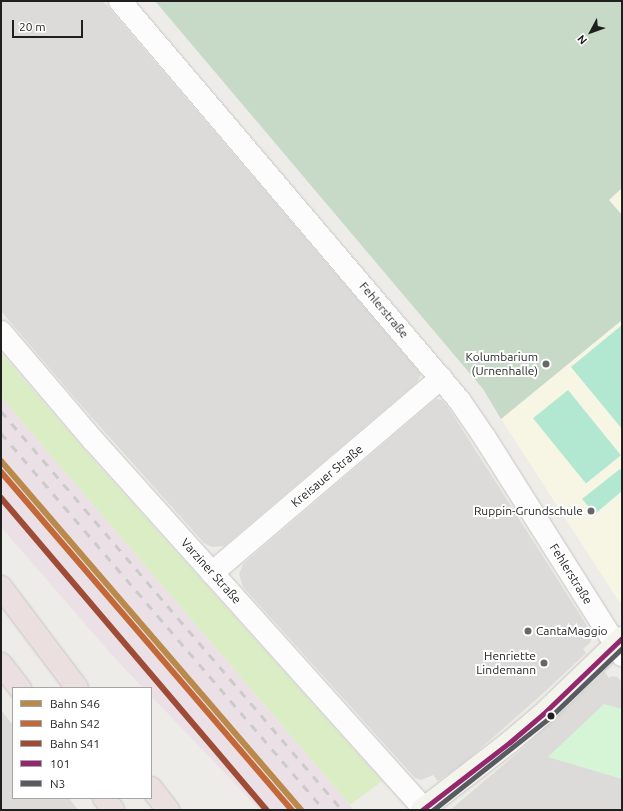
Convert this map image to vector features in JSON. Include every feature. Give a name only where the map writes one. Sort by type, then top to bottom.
[{"type":"highway","points":[[1,587],[76,687]]},
{"type":"highway","points":[[1,664],[19,687]]},
{"type":"highway","points":[[152,789],[168,810]]},
{"type":"highway","points":[[105,799],[113,810]]},
{"type":"street","name":"Fehlerstraße","points":[[120,1],[441,378],[485,438],[620,645]]},
{"type":"street","name":"Varziner Straße","points":[[1,332],[93,440],[423,809]]},
{"type":"street","name":"Kreisauer Straße","points":[[212,573],[441,378]]},
{"type":"street","points":[[423,809],[477,769],[543,714],[620,645]]},
{"type":"shaded area","points":[[1,1],[103,1],[421,374],[417,382],[224,546],[212,547],[204,543],[79,403],[1,311]]},
{"type":"shaded area","points":[[155,1],[622,1],[622,188],[609,200],[622,215],[622,320],[501,419],[483,389]]},
{"type":"shaded area","points":[[622,188],[622,215],[609,200]]},
{"type":"shaded area","name":"Ruppin-Grundschule","points":[[622,320],[622,602],[620,603],[501,419]]},
{"type":"shaded area","points":[[1,397],[354,810],[260,810],[152,697],[152,687],[142,687],[111,654],[1,527]]},
{"type":"shaded area","points":[[436,399],[442,400],[448,407],[591,632],[592,637],[590,643],[583,649],[586,653],[465,762],[438,781],[433,775],[421,780],[415,778],[243,587],[239,574],[243,564]]},
{"type":"shaded area","points":[[336,530],[364,562],[340,583],[324,564],[311,575],[300,562]]},
{"type":"shaded area","points":[[605,672],[609,678],[612,676],[617,677],[622,682],[622,810],[450,810],[521,750]]},
{"type":"shaded area","points":[[1,710],[12,724],[12,799],[70,799],[78,810],[1,810]]},
{"type":"green space","points":[[622,325],[622,429],[571,367]]},
{"type":"green space","points":[[1,353],[81,446],[382,781],[350,805],[1,397]]},
{"type":"green space","points":[[568,390],[621,455],[586,484],[533,418]]},
{"type":"green space","points":[[620,469],[622,472],[622,491],[595,514],[582,499]]},
{"type":"green space","points":[[604,704],[622,709],[622,779],[548,757]]},
{"type":"railway","points":[[1,411],[342,810]]},
{"type":"railway","points":[[1,433],[324,810]]},
{"type":"rail line","name":"S46","points":[[1,461],[301,810]]},
{"type":"rail line","name":"S42","points":[[1,472],[292,810]]},
{"type":"rail line","name":"S41","points":[[1,498],[267,810]]},
{"type":"transit line","name":"101","points":[[422,810],[510,742],[543,714],[622,638]]},
{"type":"transit line","name":"N3","points":[[433,810],[548,719],[622,648]]},
{"type":"place","name":"Kolumbarium (Urnenhalle)","points":[[546,364]]},
{"type":"place","name":"Ruppin-Grundschule","points":[[591,511]]},
{"type":"place","name":"CantaMaggio","points":[[528,631]]},
{"type":"place","name":"Henriette Lindemann","points":[[544,663]]}]
